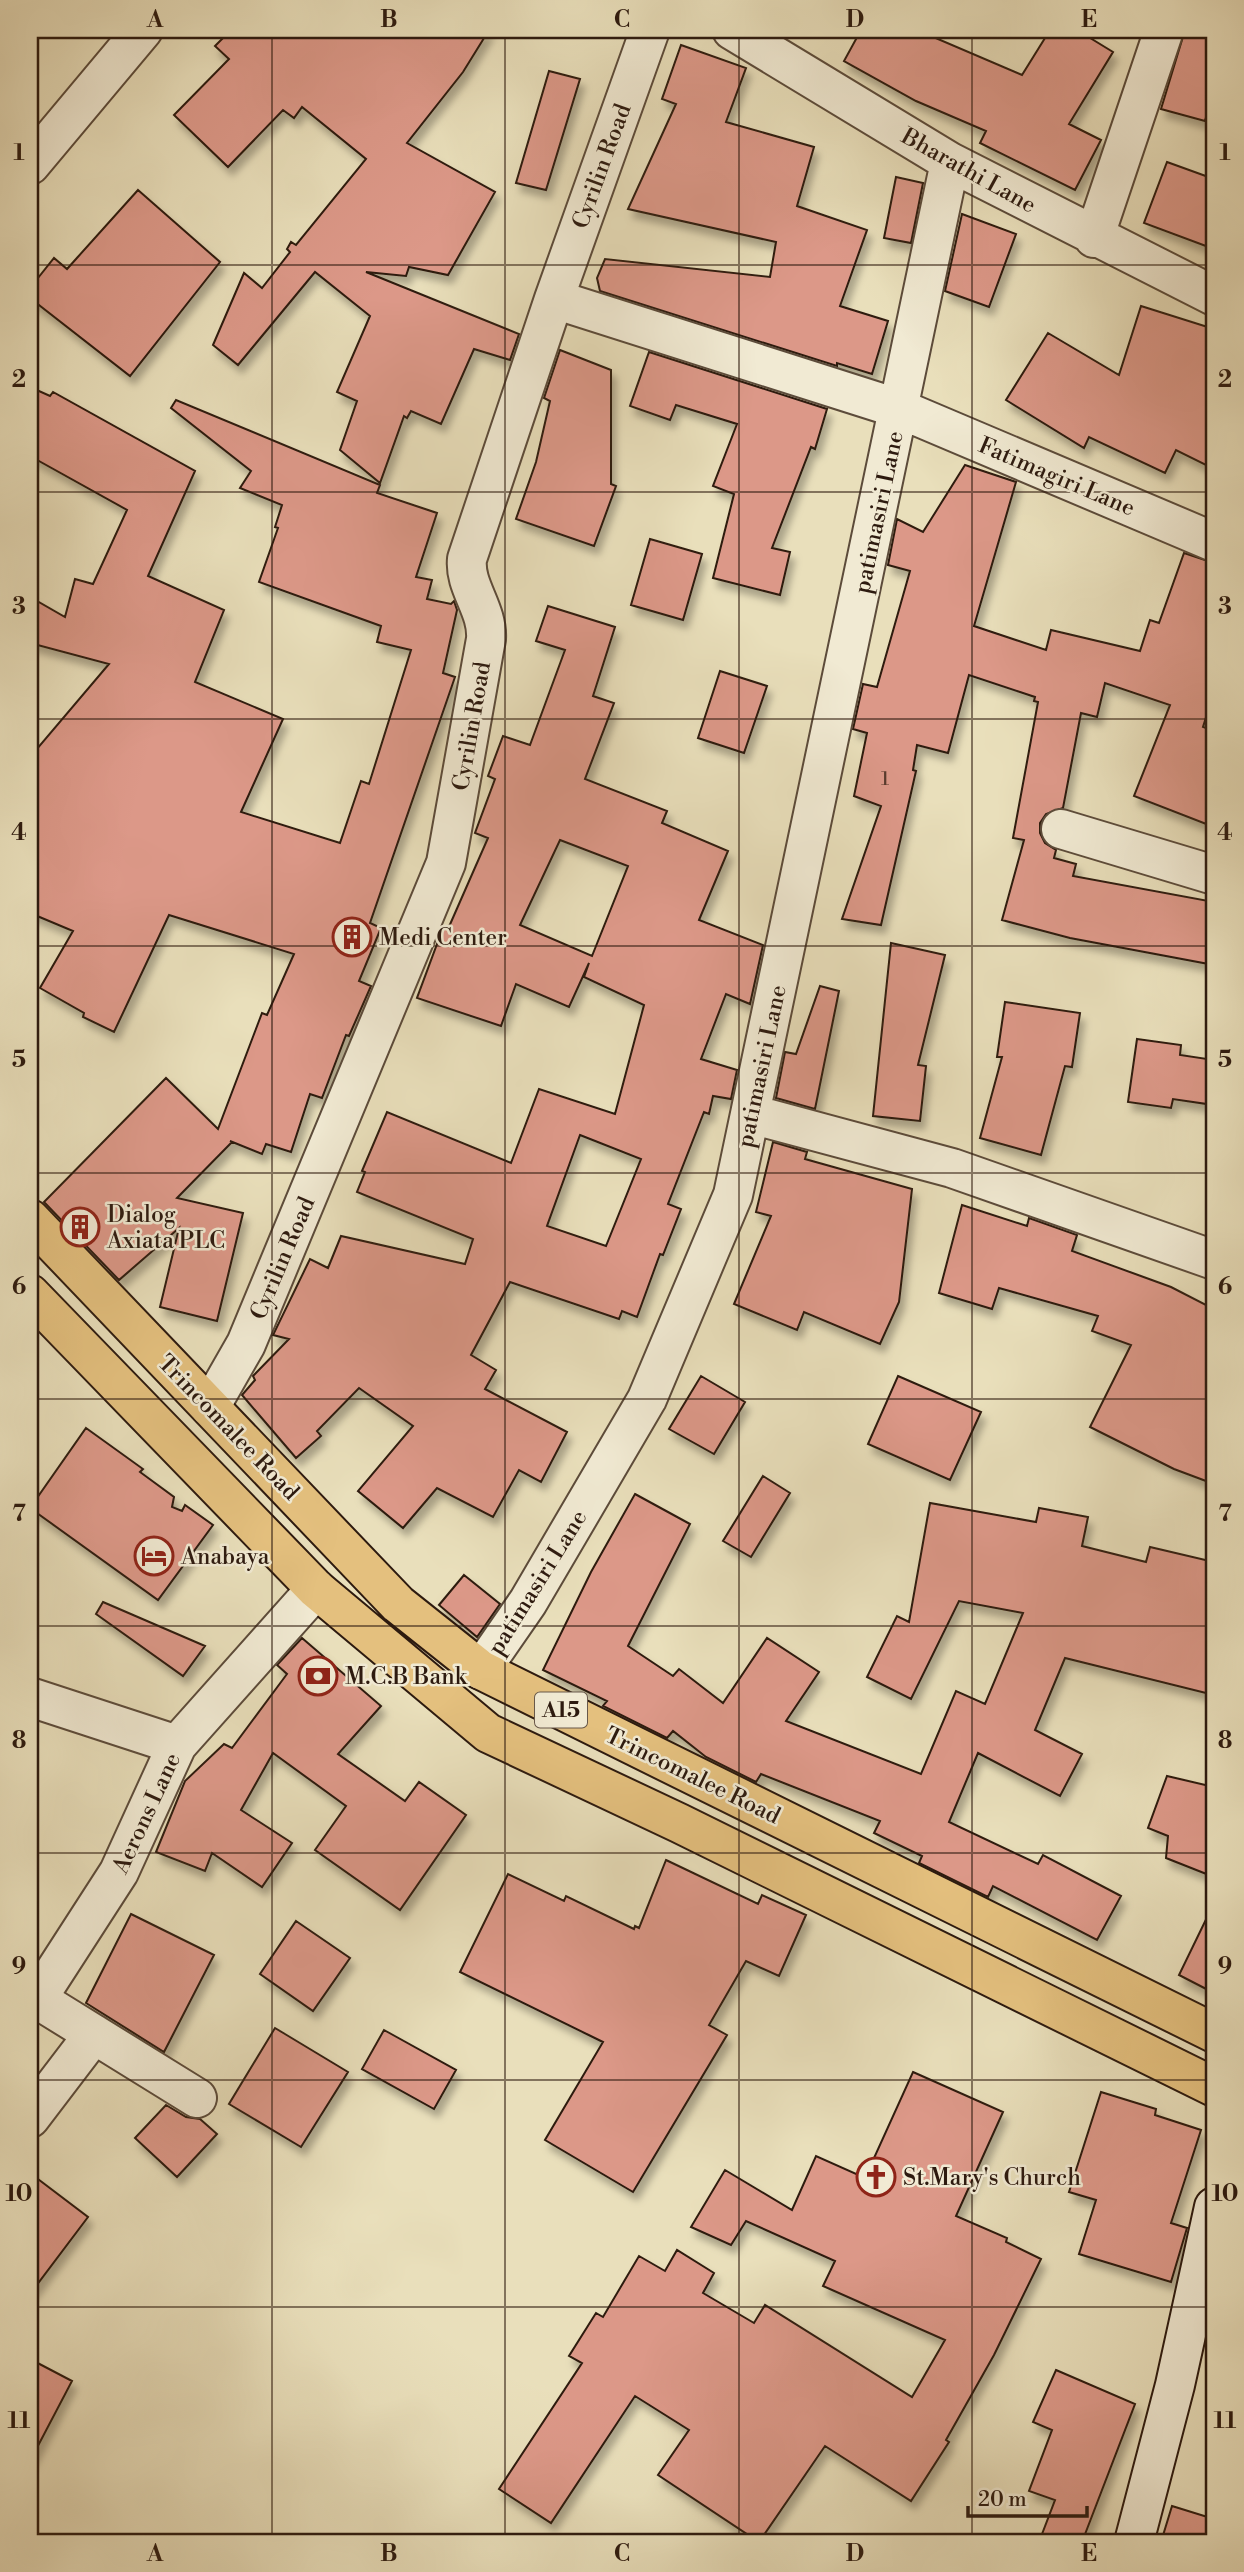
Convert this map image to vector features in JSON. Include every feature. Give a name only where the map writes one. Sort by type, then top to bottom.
[{"type":"highway","name":"Trincomalee Road","points":[[30,1219],[398,1604],[481,1670],[1214,2033]]},
{"type":"highway","name":"A15","points":[[30,1294],[316,1589],[488,1733],[1214,2087]]},
{"type":"street","points":[[30,165],[143,30]]},
{"type":"street","name":"Cyrilin Road","points":[[210,1407],[246,1344],[446,863],[486,639],[487,622],[466,571],[467,559],[554,299],[650,30]]},
{"type":"street","name":"Bharathi Lane","points":[[732,30],[950,162],[1094,238],[1214,296]]},
{"type":"street","points":[[1094,238],[1164,30]]},
{"type":"street","name":"patimasiri Lane","points":[[481,1670],[528,1602],[647,1399],[733,1195],[950,162]]},
{"type":"street","name":"Fatimagiri Lane","points":[[554,299],[900,409],[1214,542]]},
{"type":"street","points":[[1061,829],[1214,875]]},
{"type":"street","points":[[751,1114],[952,1168],[1214,1259]]},
{"type":"street","name":"Aerons Lane","points":[[197,2098],[37,1999],[119,1872],[177,1745],[316,1589]]},
{"type":"street","points":[[30,1697],[177,1745]]},
{"type":"street","points":[[30,2118],[94,2034]]},
{"type":"street","points":[[1134,2542],[1175,2385],[1214,2207]]},
{"type":"building","points":[[231,30],[489,30],[463,72],[407,143],[495,192],[448,275],[409,267],[406,276],[366,272],[519,334],[510,360],[474,349],[441,424],[411,411],[407,418],[404,416],[380,483],[340,450],[357,401],[337,392],[370,316],[315,272],[238,365],[213,345],[244,273],[262,288],[290,252],[287,249],[291,242],[296,245],[366,159],[302,107],[294,118],[283,110],[228,167],[174,115],[229,59],[215,46]]},
{"type":"building","points":[[861,30],[917,30],[1022,75],[1050,30],[1077,30],[1113,52],[1069,124],[1101,140],[1075,190],[980,143],[986,131],[916,101],[844,61]]},
{"type":"building","points":[[1185,30],[1214,30],[1214,87],[1205,121],[1161,109]]},
{"type":"building","points":[[681,45],[746,68],[726,122],[814,147],[797,206],[867,230],[840,306],[888,321],[872,374],[837,363],[837,366],[600,291],[597,278],[605,259],[770,277],[776,242],[628,209],[676,104],[662,99]]},
{"type":"building","points":[[549,71],[580,79],[546,190],[516,183]]},
{"type":"building","points":[[1167,162],[1214,179],[1214,249],[1144,223]]},
{"type":"building","points":[[896,177],[923,183],[911,243],[884,238]]},
{"type":"building","points":[[138,190],[220,262],[130,376],[30,298],[30,288],[54,258],[67,269]]},
{"type":"building","points":[[962,214],[1016,234],[989,307],[945,291]]},
{"type":"building","points":[[1141,306],[1214,329],[1214,469],[1176,450],[1165,473],[1089,437],[1084,448],[1006,400],[1048,333],[1119,375]]},
{"type":"building","points":[[560,350],[611,370],[611,484],[616,486],[594,546],[516,519],[536,462],[550,401],[544,398]]},
{"type":"building","points":[[649,352],[827,409],[815,449],[811,447],[772,548],[790,552],[780,595],[713,578],[734,494],[713,486],[737,424],[676,405],[670,420],[630,406]]},
{"type":"building","points":[[30,387],[50,396],[53,392],[195,471],[148,576],[224,610],[195,682],[283,719],[241,812],[340,843],[361,781],[369,784],[411,650],[377,642],[381,626],[259,582],[278,528],[275,527],[282,505],[240,488],[251,471],[171,408],[176,400],[380,485],[377,493],[437,513],[416,577],[432,580],[427,599],[451,604],[454,601],[457,610],[443,673],[455,677],[370,923],[381,928],[359,981],[371,986],[349,1036],[346,1035],[322,1098],[310,1094],[291,1152],[266,1144],[262,1154],[230,1141],[232,1142],[177,1198],[243,1213],[217,1321],[160,1307],[179,1228],[119,1280],[44,1202],[166,1078],[218,1129],[262,1013],[267,1015],[294,954],[169,915],[114,1032],[83,1017],[84,1013],[40,988],[73,931],[30,913],[30,757],[109,664],[30,643],[30,597],[65,617],[75,579],[93,584],[127,510],[30,456]]},
{"type":"building","points":[[965,465],[1016,482],[974,626],[1046,650],[1051,630],[1140,651],[1150,620],[1159,623],[1184,553],[1214,563],[1214,692],[1203,727],[1214,731],[1214,827],[1134,796],[1170,705],[1105,683],[1097,717],[1081,713],[1063,808],[1046,814],[1040,823],[1040,833],[1045,843],[1056,850],[1054,858],[1076,864],[1073,876],[1214,902],[1214,965],[1070,938],[1002,920],[1024,840],[1013,838],[1038,702],[1034,701],[1035,697],[969,675],[948,753],[917,745],[913,770],[916,771],[881,925],[842,919],[881,806],[854,796],[867,733],[853,729],[863,684],[877,687],[910,571],[888,565],[897,519],[923,532]]},
{"type":"building","points":[[650,539],[702,554],[683,620],[631,605]]},
{"type":"building","points":[[548,606],[615,627],[593,696],[614,703],[585,779],[667,811],[662,823],[728,851],[699,920],[763,945],[750,1004],[726,994],[701,1059],[737,1070],[731,1099],[713,1096],[709,1114],[704,1112],[668,1204],[681,1209],[663,1255],[660,1254],[637,1317],[622,1311],[619,1319],[510,1282],[471,1355],[496,1370],[485,1389],[567,1432],[541,1482],[519,1470],[493,1517],[437,1488],[403,1528],[358,1491],[413,1426],[359,1388],[317,1431],[321,1436],[296,1458],[242,1395],[255,1380],[253,1376],[289,1339],[273,1335],[310,1259],[328,1268],[341,1236],[465,1264],[473,1239],[357,1192],[365,1172],[362,1171],[387,1112],[511,1163],[539,1089],[615,1114],[644,1005],[584,977],[589,963],[569,1007],[516,984],[501,1026],[417,998],[443,928],[448,929],[488,838],[475,833],[495,779],[488,776],[503,736],[530,745],[565,650],[536,641]],"holes":[[[560,840],[628,866],[592,956],[520,925]],[[580,1135],[641,1159],[606,1246],[547,1226]]]},
{"type":"building","points":[[720,671],[767,686],[744,753],[698,738]]},
{"type":"building","points":[[891,943],[945,955],[918,1065],[926,1066],[920,1121],[873,1116]]},
{"type":"building","points":[[820,986],[839,991],[815,1109],[776,1098],[785,1052],[796,1054]]},
{"type":"building","points":[[1005,1002],[1080,1013],[1072,1067],[1065,1066],[1041,1155],[980,1138],[1002,1057],[997,1057]]},
{"type":"building","points":[[1137,1039],[1181,1045],[1180,1055],[1214,1060],[1207,1104],[1173,1099],[1171,1108],[1128,1102]]},
{"type":"building","points":[[773,1142],[807,1152],[805,1159],[912,1189],[899,1302],[880,1344],[804,1312],[797,1330],[734,1304],[771,1216],[756,1212]]},
{"type":"building","points":[[962,1205],[1027,1226],[1029,1218],[1077,1235],[1072,1251],[1171,1287],[1214,1309],[1214,1484],[1174,1469],[1090,1427],[1131,1345],[1092,1331],[1098,1316],[999,1288],[992,1309],[939,1293]]},
{"type":"building","points":[[701,1376],[745,1402],[714,1454],[669,1429]]},
{"type":"building","points":[[898,1376],[981,1412],[950,1480],[868,1444]]},
{"type":"building","points":[[86,1428],[143,1469],[140,1472],[174,1497],[172,1507],[182,1511],[185,1505],[213,1525],[158,1600],[30,1508]]},
{"type":"building","points":[[763,1476],[790,1493],[751,1557],[723,1541]]},
{"type":"building","points":[[635,1494],[690,1524],[628,1646],[673,1676],[679,1669],[723,1703],[767,1638],[819,1672],[786,1721],[921,1774],[956,1691],[985,1704],[1023,1613],[959,1601],[911,1699],[867,1677],[897,1616],[909,1622],[930,1503],[1036,1522],[1039,1508],[1088,1517],[1082,1546],[1146,1562],[1150,1547],[1214,1562],[1214,1695],[1065,1658],[1035,1730],[1082,1754],[1060,1796],[978,1753],[949,1822],[1038,1864],[1043,1855],[1121,1896],[1097,1940],[993,1886],[988,1897],[919,1863],[922,1856],[874,1833],[880,1821],[761,1774],[756,1782],[706,1757],[673,1731],[667,1738],[603,1706],[607,1701],[543,1670],[591,1572]]},
{"type":"building","points":[[464,1575],[500,1604],[477,1637],[439,1605]]},
{"type":"building","points":[[103,1602],[205,1646],[183,1676],[96,1614]]},
{"type":"building","points":[[302,1638],[381,1706],[338,1754],[405,1801],[419,1782],[466,1815],[400,1910],[315,1850],[346,1806],[273,1753],[241,1810],[292,1843],[262,1887],[212,1853],[205,1871],[156,1852],[185,1781],[224,1744],[232,1748],[287,1674],[277,1665]]},
{"type":"building","points":[[1167,1776],[1214,1787],[1214,1877],[1166,1858],[1168,1836],[1148,1828]]},
{"type":"building","points":[[666,1860],[758,1904],[762,1895],[806,1915],[779,1976],[746,1961],[709,2025],[727,2035],[633,2192],[545,2140],[603,2042],[460,1972],[508,1874],[564,1901],[566,1896],[634,1929],[635,1926],[639,1928]]},
{"type":"building","points":[[1214,1903],[1214,1993],[1179,1975]]},
{"type":"building","points":[[131,1914],[214,1955],[164,2052],[86,2003]]},
{"type":"building","points":[[296,1921],[350,1958],[313,2011],[260,1974]]},
{"type":"building","points":[[275,2028],[348,2072],[301,2147],[229,2104]]},
{"type":"building","points":[[384,2030],[456,2070],[434,2109],[362,2069]]},
{"type":"building","points":[[913,2072],[1003,2112],[956,2216],[1007,2238],[1006,2242],[1041,2259],[994,2355],[946,2440],[949,2442],[911,2501],[825,2446],[759,2542],[658,2475],[689,2430],[635,2396],[551,2523],[499,2489],[582,2363],[569,2356],[596,2313],[603,2317],[639,2256],[665,2271],[677,2250],[714,2273],[703,2293],[754,2323],[765,2305],[912,2397],[945,2340],[823,2286],[835,2261],[746,2221],[731,2245],[691,2227],[725,2170],[792,2210],[816,2156],[865,2178]]},
{"type":"building","points":[[1101,2092],[1156,2109],[1155,2115],[1201,2130],[1171,2223],[1187,2228],[1171,2282],[1079,2254],[1096,2200],[1069,2192]]},
{"type":"building","points":[[166,2105],[186,2117],[200,2119],[217,2134],[177,2177],[135,2138]]},
{"type":"building","points":[[30,2173],[88,2217],[30,2294]]},
{"type":"building","points":[[30,2359],[72,2381],[30,2461]]},
{"type":"building","points":[[1056,2370],[1135,2404],[1082,2542],[1039,2542],[1055,2500],[1029,2491],[1052,2430],[1033,2422]]},
{"type":"building","points":[[1172,2506],[1214,2519],[1214,2542],[1161,2542]]},
{"type":"place","name":"Medi Center","points":[[352,937]]},
{"type":"place","name":"Dialog Axiata PLC","points":[[80,1227]]},
{"type":"place","name":"Anabaya","points":[[154,1556]]},
{"type":"place","name":"M.C.B Bank","points":[[318,1676]]},
{"type":"place","name":"St.Mary's Church","points":[[876,2177]]}]
